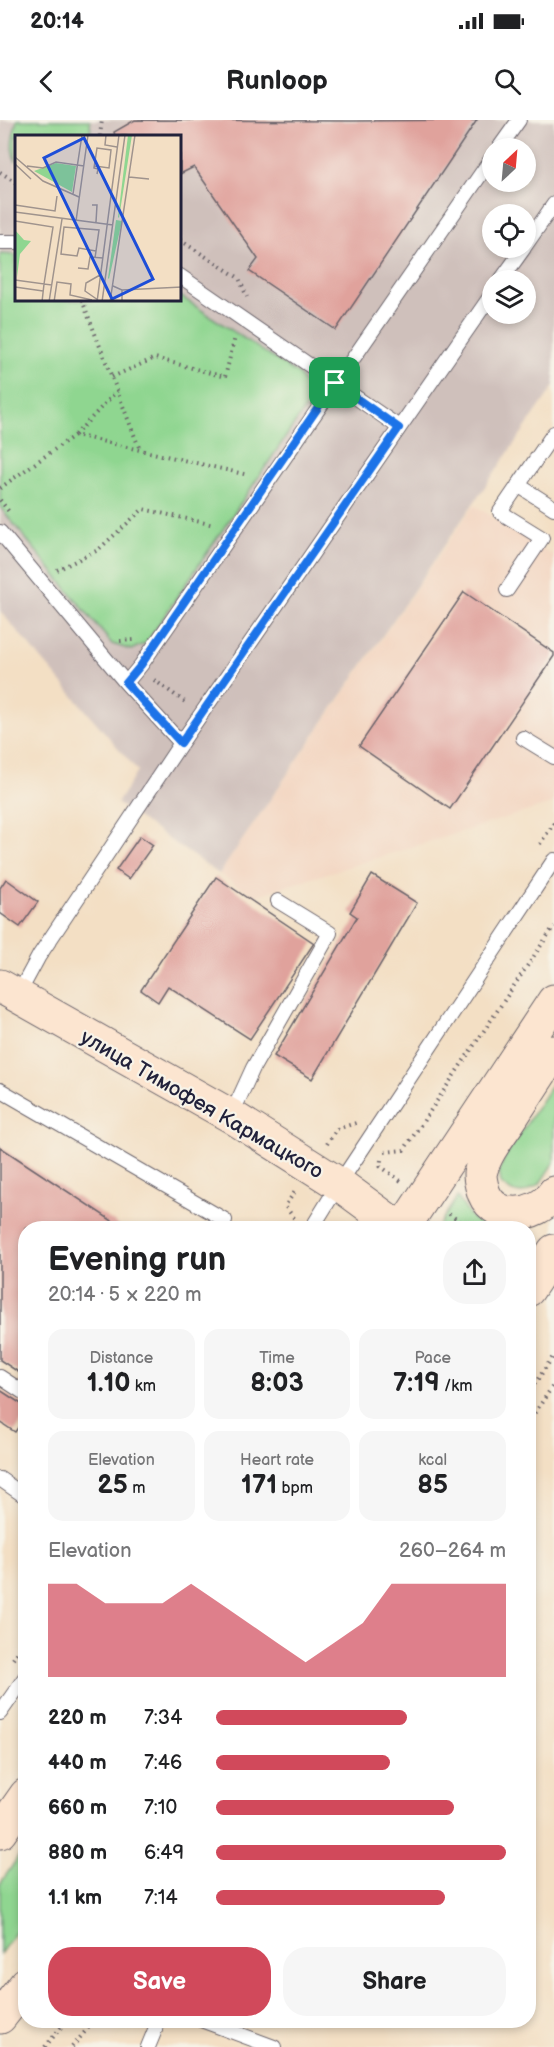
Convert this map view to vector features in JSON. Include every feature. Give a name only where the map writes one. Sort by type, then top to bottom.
[{"type":"main road","name":"улица Тимофея Кармацкого","points":[[8,992],[231,1116],[312,1166],[391,1221]]},
{"type":"main road","points":[[406,1221],[554,1001]]},
{"type":"main road","points":[[554,1052],[487,1155],[480,1176],[484,1195],[499,1209],[518,1214],[536,1210],[554,1193]]},
{"type":"main road","points":[[536,1278],[554,1251]]},
{"type":"main road","points":[[0,1832],[18,1806]]},
{"type":"main road","points":[[0,2017],[18,1994]]},
{"type":"lane","points":[[506,138],[519,120]]},
{"type":"lane","points":[[126,683],[141,665],[482,172]]},
{"type":"lane","points":[[536,231],[554,204]]},
{"type":"lane","points":[[182,277],[399,428]]},
{"type":"lane","points":[[8,992],[39,956],[181,743],[482,308]]},
{"type":"lane","points":[[507,590],[542,538],[500,512],[554,433]]},
{"type":"lane","points":[[518,485],[554,508]]},
{"type":"lane","points":[[0,532],[126,683],[181,743]]},
{"type":"lane","points":[[523,738],[554,757]]},
{"type":"lane","points":[[316,1221],[554,860]]},
{"type":"lane","points":[[231,1116],[253,1068],[330,933],[278,901]]},
{"type":"lane","points":[[0,1090],[224,1221]]},
{"type":"lane","points":[[0,1377],[18,1389]]},
{"type":"lane","points":[[0,1479],[18,1491]]},
{"type":"lane","points":[[0,1713],[18,1687]]},
{"type":"lane","points":[[148,2047],[155,2028]]},
{"type":"lane","points":[[223,2028],[274,2047]]},
{"type":"path","points":[[100,135],[102,120]]},
{"type":"path","points":[[0,172],[15,182]]},
{"type":"path","points":[[182,241],[239,278],[249,303]]},
{"type":"path","points":[[83,302],[140,450]]},
{"type":"path","points":[[112,377],[154,358],[225,377],[235,336],[244,342]]},
{"type":"path","points":[[0,488],[75,435],[117,391]]},
{"type":"path","points":[[75,435],[250,475],[244,483]]},
{"type":"path","points":[[56,570],[98,550],[143,509],[216,526]]},
{"type":"path","points":[[209,535],[222,517]]},
{"type":"path","points":[[120,641],[135,640]]},
{"type":"path","points":[[381,1153],[404,1150],[554,926]]},
{"type":"path","points":[[296,1220],[285,1206],[312,1166]]},
{"type":"path","points":[[536,1382],[554,1355]]},
{"type":"path","points":[[536,1412],[554,1384]]},
{"type":"path","points":[[45,2047],[60,2028]]},
{"type":"path","points":[[72,2047],[88,2028]]},
{"type":"shaded area","points":[[0,120],[554,120],[554,386],[219,874],[117,803],[138,771],[0,611]]},
{"type":"shaded area","points":[[474,505],[554,556],[554,803],[254,896],[219,874]]},
{"type":"green space","points":[[17,120],[90,120],[91,135],[15,135],[15,160],[12,146]]},
{"type":"green space","points":[[0,254],[15,255],[15,302],[182,302],[182,297],[299,375],[307,388],[308,404],[146,643],[131,650],[112,644],[0,507]]},
{"type":"green space","points":[[554,1081],[554,1162],[539,1185],[523,1193],[512,1192],[501,1184],[499,1170]]},
{"type":"green space","points":[[457,1197],[476,1221],[442,1221]]},
{"type":"green space","points":[[18,1857],[18,1929],[0,1954],[0,1884]]},
{"type":"building","points":[[135,120],[477,120],[336,330],[249,271],[258,259],[194,167],[182,173],[182,135],[115,135],[114,132]]},
{"type":"building","points":[[464,592],[554,653],[554,656],[450,809],[359,746]]},
{"type":"building","points":[[140,836],[153,845],[129,879],[116,870]]},
{"type":"building","points":[[372,875],[417,903],[312,1079],[274,1056],[357,917],[350,912]]},
{"type":"building","points":[[216,877],[314,943],[250,1039],[168,986],[158,1002],[141,990]]},
{"type":"building","points":[[6,879],[38,902],[20,927],[0,913],[0,888]]},
{"type":"building","points":[[0,1147],[112,1221],[18,1221],[18,1372],[0,1360]]},
{"type":"building","points":[[0,1390],[18,1402],[18,1428],[15,1432],[0,1422]]},
{"type":"route","points":[[335,383],[399,428],[181,743],[126,683],[141,665],[335,383]]}]
